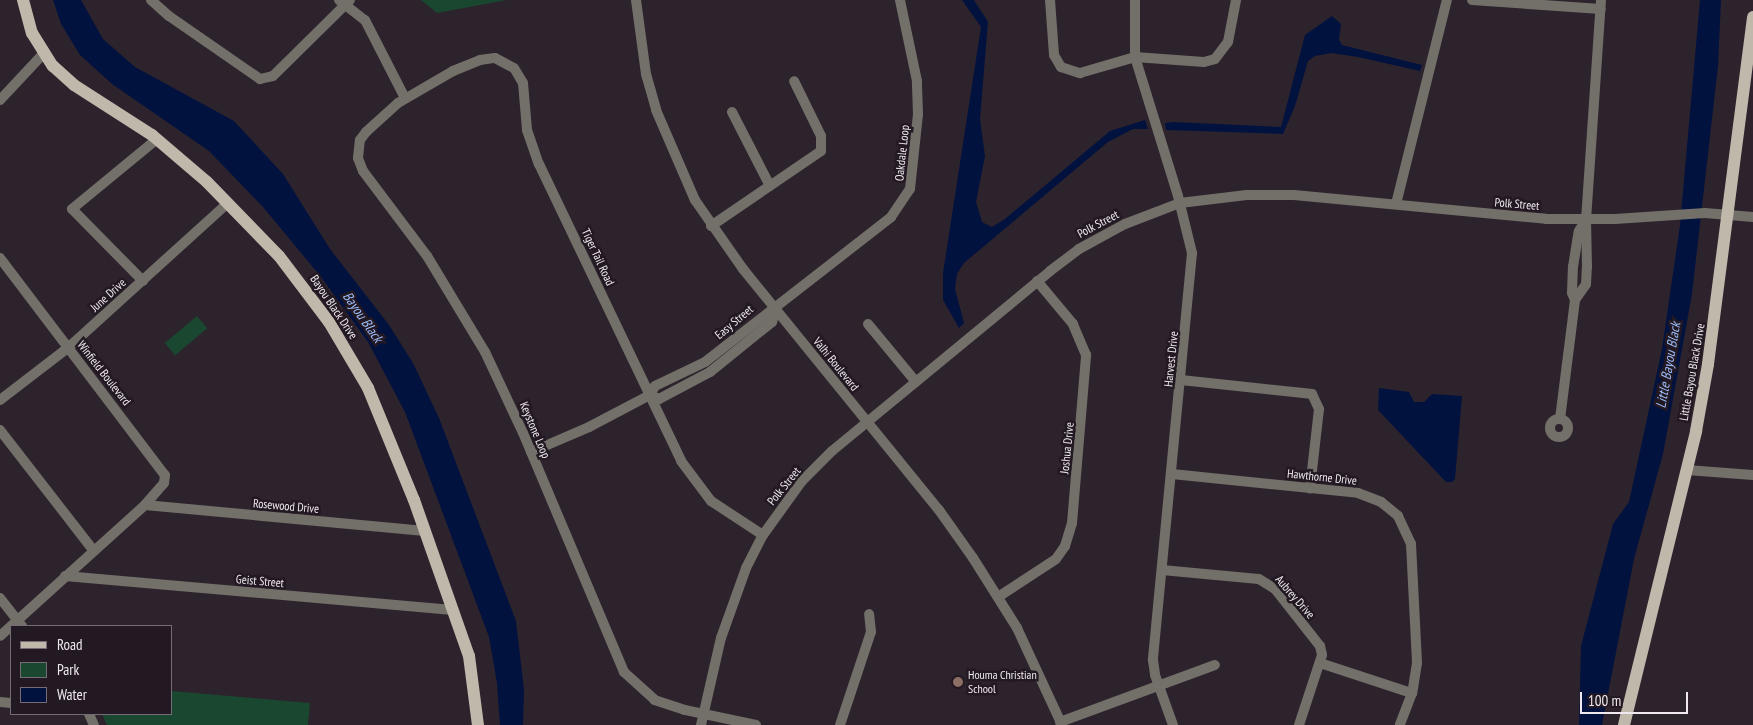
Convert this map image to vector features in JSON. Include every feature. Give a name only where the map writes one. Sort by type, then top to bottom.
[{"type":"main road","name":"Bayou Black Drive","points":[[23,0],[29,26],[44,54],[74,85],[157,139],[228,203],[299,280],[355,364],[386,429],[425,531],[469,656],[478,725]]},
{"type":"main road","name":"Little Bayou Black Drive","points":[[1624,725],[1687,470],[1710,355],[1753,17]]},
{"type":"street","points":[[151,0],[169,16],[256,77],[267,78],[345,2],[365,20],[405,98]]},
{"type":"street","name":"Valhi Boulevard","points":[[636,0],[646,74],[656,110],[681,172],[711,226],[939,510],[998,598],[1024,643],[1061,723]]},
{"type":"street","name":"Oakdale Loop","points":[[776,309],[891,217],[910,189],[919,95],[900,0]]},
{"type":"street","points":[[1050,0],[1053,49],[1061,67],[1080,73],[1135,57],[1204,62],[1215,59],[1228,42],[1236,0]]},
{"type":"street","name":"Harvest Drive","points":[[1136,0],[1135,57],[1180,203],[1192,260],[1153,660],[1173,725]]},
{"type":"street","points":[[1396,204],[1447,0]]},
{"type":"street","points":[[1472,0],[1601,5],[1586,220],[1586,284],[1575,300]]},
{"type":"street","points":[[0,100],[44,54]]},
{"type":"street","name":"Tiger Tail Road","points":[[405,98],[480,60],[502,60],[518,72],[523,82],[527,130],[539,164],[650,395],[694,481],[723,511],[763,536]]},
{"type":"street","points":[[711,226],[815,157],[823,144],[794,81]]},
{"type":"street","name":"Keystone Loop","points":[[405,98],[366,132],[360,140],[359,161],[428,256],[460,306],[501,385],[624,672],[655,700],[704,714],[756,725]]},
{"type":"street","points":[[732,112],[770,186]]},
{"type":"street","points":[[143,281],[72,210],[157,139]]},
{"type":"street","name":"Polk Street","points":[[701,725],[732,602],[763,536],[802,481],[868,422],[1037,281],[1103,235],[1180,203],[1247,195],[1294,195],[1546,219],[1586,220],[1705,212],[1753,217]]},
{"type":"street","name":"June Drive","points":[[0,400],[69,347],[228,203]]},
{"type":"street","points":[[1560,419],[1575,300],[1572,273],[1579,232],[1586,220]]},
{"type":"street","name":"Winfield Boulevard","points":[[0,258],[165,475],[164,483],[145,505]]},
{"type":"street","points":[[1572,273],[1586,275]]},
{"type":"street","name":"Joshua Drive","points":[[998,598],[1056,560],[1065,546],[1072,523],[1086,356],[1073,324],[1037,281]]},
{"type":"street","name":"Easy Street","points":[[531,452],[588,428],[650,395],[655,386],[686,373],[712,357],[768,310],[776,309],[772,322],[718,366],[665,397],[659,399],[650,395]]},
{"type":"street","points":[[868,324],[916,382]]},
{"type":"street","points":[[712,357],[718,366]]},
{"type":"street","points":[[1181,380],[1312,394],[1319,409],[1310,488]]},
{"type":"street","points":[[0,430],[93,550]]},
{"type":"street","points":[[1687,470],[1753,475]]},
{"type":"street","name":"Hawthorne Drive","points":[[1172,474],[1310,488],[1374,498],[1394,512],[1406,530],[1412,556],[1417,663],[1412,693],[1400,725]]},
{"type":"street","points":[[0,598],[20,623],[65,576],[145,505]]},
{"type":"street","name":"Rosewood Drive","points":[[145,505],[425,531]]},
{"type":"street","name":"Aubrey Drive","points":[[1162,570],[1265,581],[1275,588],[1320,646],[1320,663]]},
{"type":"street","name":"Geist Street","points":[[65,576],[453,610]]},
{"type":"street","points":[[840,725],[871,632],[868,614]]},
{"type":"street","points":[[1299,725],[1320,663],[1412,693]]},
{"type":"street","points":[[1061,723],[1215,665]]},
{"type":"green space","points":[[421,0],[507,0],[437,13]]},
{"type":"green space","points":[[197,316],[207,328],[175,355],[165,343]]},
{"type":"green space","points":[[172,691],[310,703],[308,725],[107,725],[102,715],[172,715]]},
{"type":"water","name":"Bayou Black","points":[[53,0],[81,0],[103,39],[135,67],[234,121],[283,174],[330,249],[389,325],[413,363],[439,418],[516,621],[524,690],[523,725],[500,725],[497,683],[489,637],[405,412],[368,342],[321,277],[263,207],[209,151],[112,84],[80,55],[61,24]]},
{"type":"water","points":[[962,0],[974,0],[988,22],[980,119],[985,156],[976,202],[982,222],[992,227],[1005,219],[1110,131],[1145,120],[1148,129],[1133,129],[1108,142],[964,263],[957,274],[955,289],[964,323],[959,328],[943,300],[943,273],[981,27]]},
{"type":"water","name":"Little Bayou Black","points":[[1700,0],[1721,0],[1718,66],[1692,294],[1663,454],[1634,559],[1602,725],[1579,725],[1581,646],[1613,524],[1629,502],[1662,349],[1680,225]]},
{"type":"water","points":[[1332,16],[1341,24],[1339,40],[1342,45],[1422,65],[1420,71],[1331,53],[1315,56],[1308,61],[1295,106],[1283,134],[1166,130],[1165,123],[1173,122],[1281,127],[1305,35]]},
{"type":"water","points":[[1379,388],[1409,392],[1414,402],[1424,402],[1432,394],[1462,396],[1455,479],[1452,482],[1446,482],[1378,410]]},
{"type":"place","name":"Houma Christian School","points":[[958,682]]}]
